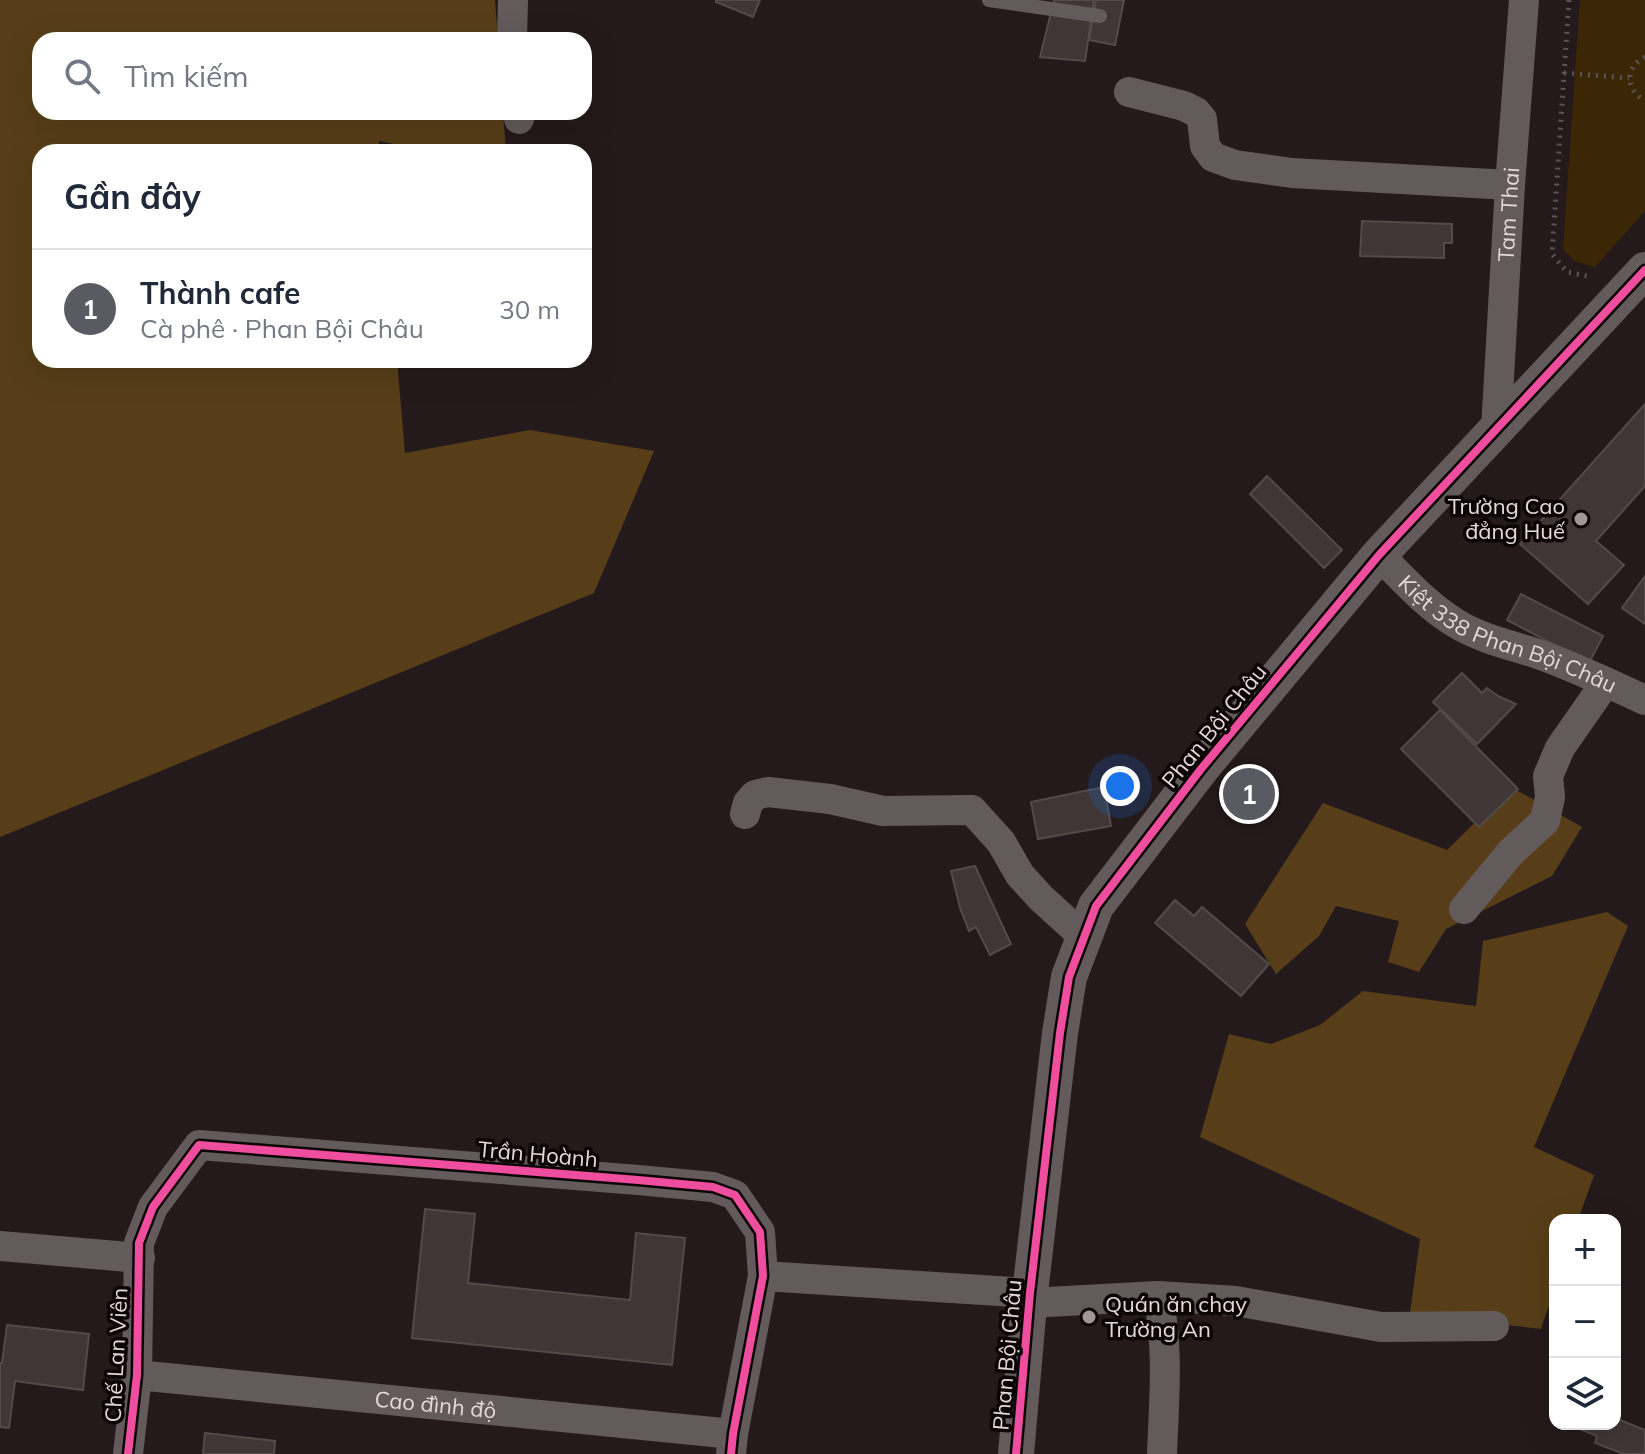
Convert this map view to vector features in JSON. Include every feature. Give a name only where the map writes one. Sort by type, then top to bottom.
[{"type":"street","points":[[512,32],[513,0]]},
{"type":"street","name":"Tam Thai","points":[[1496,430],[1524,0]]},
{"type":"street","points":[[1129,92],[1196,112],[1202,119],[1205,146],[1213,157],[1235,165],[1292,173],[1510,185]]},
{"type":"street","name":"Phan Bội Châu","points":[[1016,1454],[1060,1033],[1069,977],[1096,906],[1191,781],[1379,555],[1645,270]]},
{"type":"street","name":"Kiệt 338 Phan Bội Châu","points":[[1379,555],[1419,596],[1458,625],[1645,700]]},
{"type":"street","points":[[1464,909],[1511,852],[1545,821],[1550,797],[1548,776],[1560,748],[1606,682]]},
{"type":"street","points":[[745,814],[748,803],[755,795],[768,792],[830,799],[883,811],[972,810],[1001,842],[1020,875],[1084,937]]},
{"type":"street","name":"Trần Hoành","points":[[140,1258],[139,1243],[153,1207],[199,1145],[713,1187],[735,1195],[760,1232],[763,1276],[732,1444]]},
{"type":"street","name":"Chế Lan Viên","points":[[0,1246],[140,1258],[137,1375],[128,1454]]},
{"type":"street","points":[[763,1276],[1030,1298],[1158,1296],[1236,1301],[1381,1327],[1494,1326]]},
{"type":"street","points":[[1158,1296],[1165,1356],[1162,1454]]},
{"type":"street","name":"Cao đình độ","points":[[137,1375],[732,1444]]},
{"type":"lane","points":[[989,0],[1100,16]]},
{"type":"path","points":[[1569,0],[1552,254],[1567,272],[1590,277],[1598,275]]},
{"type":"path","points":[[1645,57],[1633,66],[1629,78],[1635,95],[1645,101]]},
{"type":"path","points":[[1564,73],[1629,78]]},
{"type":"shaded area","points":[[0,0],[495,0],[497,32],[32,32],[32,120],[504,120],[505,144],[393,144],[379,141],[379,144],[32,144],[32,368],[398,368],[405,453],[530,430],[654,451],[594,593],[0,837]]},
{"type":"shaded area","points":[[1580,0],[1645,0],[1645,211],[1595,267],[1574,261],[1563,249]]},
{"type":"shaded area","points":[[1511,787],[1582,827],[1552,876],[1446,929],[1419,972],[1388,962],[1399,921],[1336,906],[1319,936],[1276,974],[1245,924],[1323,803],[1447,850]]},
{"type":"shaded area","points":[[1607,912],[1628,926],[1534,1147],[1594,1175],[1580,1214],[1549,1214],[1549,1305],[1541,1329],[1410,1313],[1420,1239],[1200,1137],[1229,1034],[1271,1044],[1320,1025],[1363,991],[1476,1006],[1483,941]]},
{"type":"building","points":[[716,0],[760,0],[753,17]]},
{"type":"building","points":[[1054,0],[1094,0],[1085,61],[1040,57]]},
{"type":"building","points":[[1096,0],[1124,0],[1115,45],[1089,40]]},
{"type":"building","points":[[1362,221],[1452,224],[1452,243],[1444,243],[1444,258],[1360,256]]},
{"type":"building","points":[[1645,404],[1645,486],[1596,541],[1624,565],[1588,604],[1520,544]]},
{"type":"building","points":[[1267,476],[1342,550],[1324,568],[1250,494]]},
{"type":"building","points":[[1645,576],[1645,624],[1622,608]]},
{"type":"building","points":[[1521,594],[1603,636],[1589,663],[1507,620]]},
{"type":"building","points":[[1462,673],[1482,693],[1487,688],[1516,704],[1477,744],[1433,702]]},
{"type":"building","points":[[1440,710],[1518,789],[1479,827],[1401,749]]},
{"type":"building","points":[[1104,787],[1111,826],[1038,839],[1031,802]]},
{"type":"building","points":[[975,866],[1011,944],[990,955],[976,927],[969,931],[951,871]]},
{"type":"building","points":[[1175,900],[1194,916],[1202,907],[1269,964],[1241,996],[1155,923]]},
{"type":"building","points":[[425,1209],[475,1214],[468,1283],[630,1300],[636,1233],[685,1238],[672,1365],[412,1338]]},
{"type":"building","points":[[7,1325],[89,1334],[83,1390],[15,1381],[9,1428],[0,1427],[0,1363]]},
{"type":"building","points":[[1621,1420],[1645,1430],[1645,1454],[1624,1454],[1595,1443],[1597,1436],[1582,1430],[1621,1430]]},
{"type":"building","points":[[205,1433],[275,1441],[274,1454],[203,1454]]},
{"type":"cycle path","points":[[1016,1454],[1030,1293],[1060,1033],[1069,977],[1096,906],[1201,769],[1379,555],[1645,270]]},
{"type":"cycle path","points":[[128,1454],[137,1375],[139,1243],[153,1207],[199,1145],[638,1180],[713,1187],[735,1195],[760,1232],[763,1276],[731,1454]]},
{"type":"place","name":"Trường Cao đẳng Huế","points":[[1581,519]]},
{"type":"place","name":"Thành cafe","points":[[1249,794]]},
{"type":"place","name":"Quán ăn chay Trường An","points":[[1089,1317]]}]
